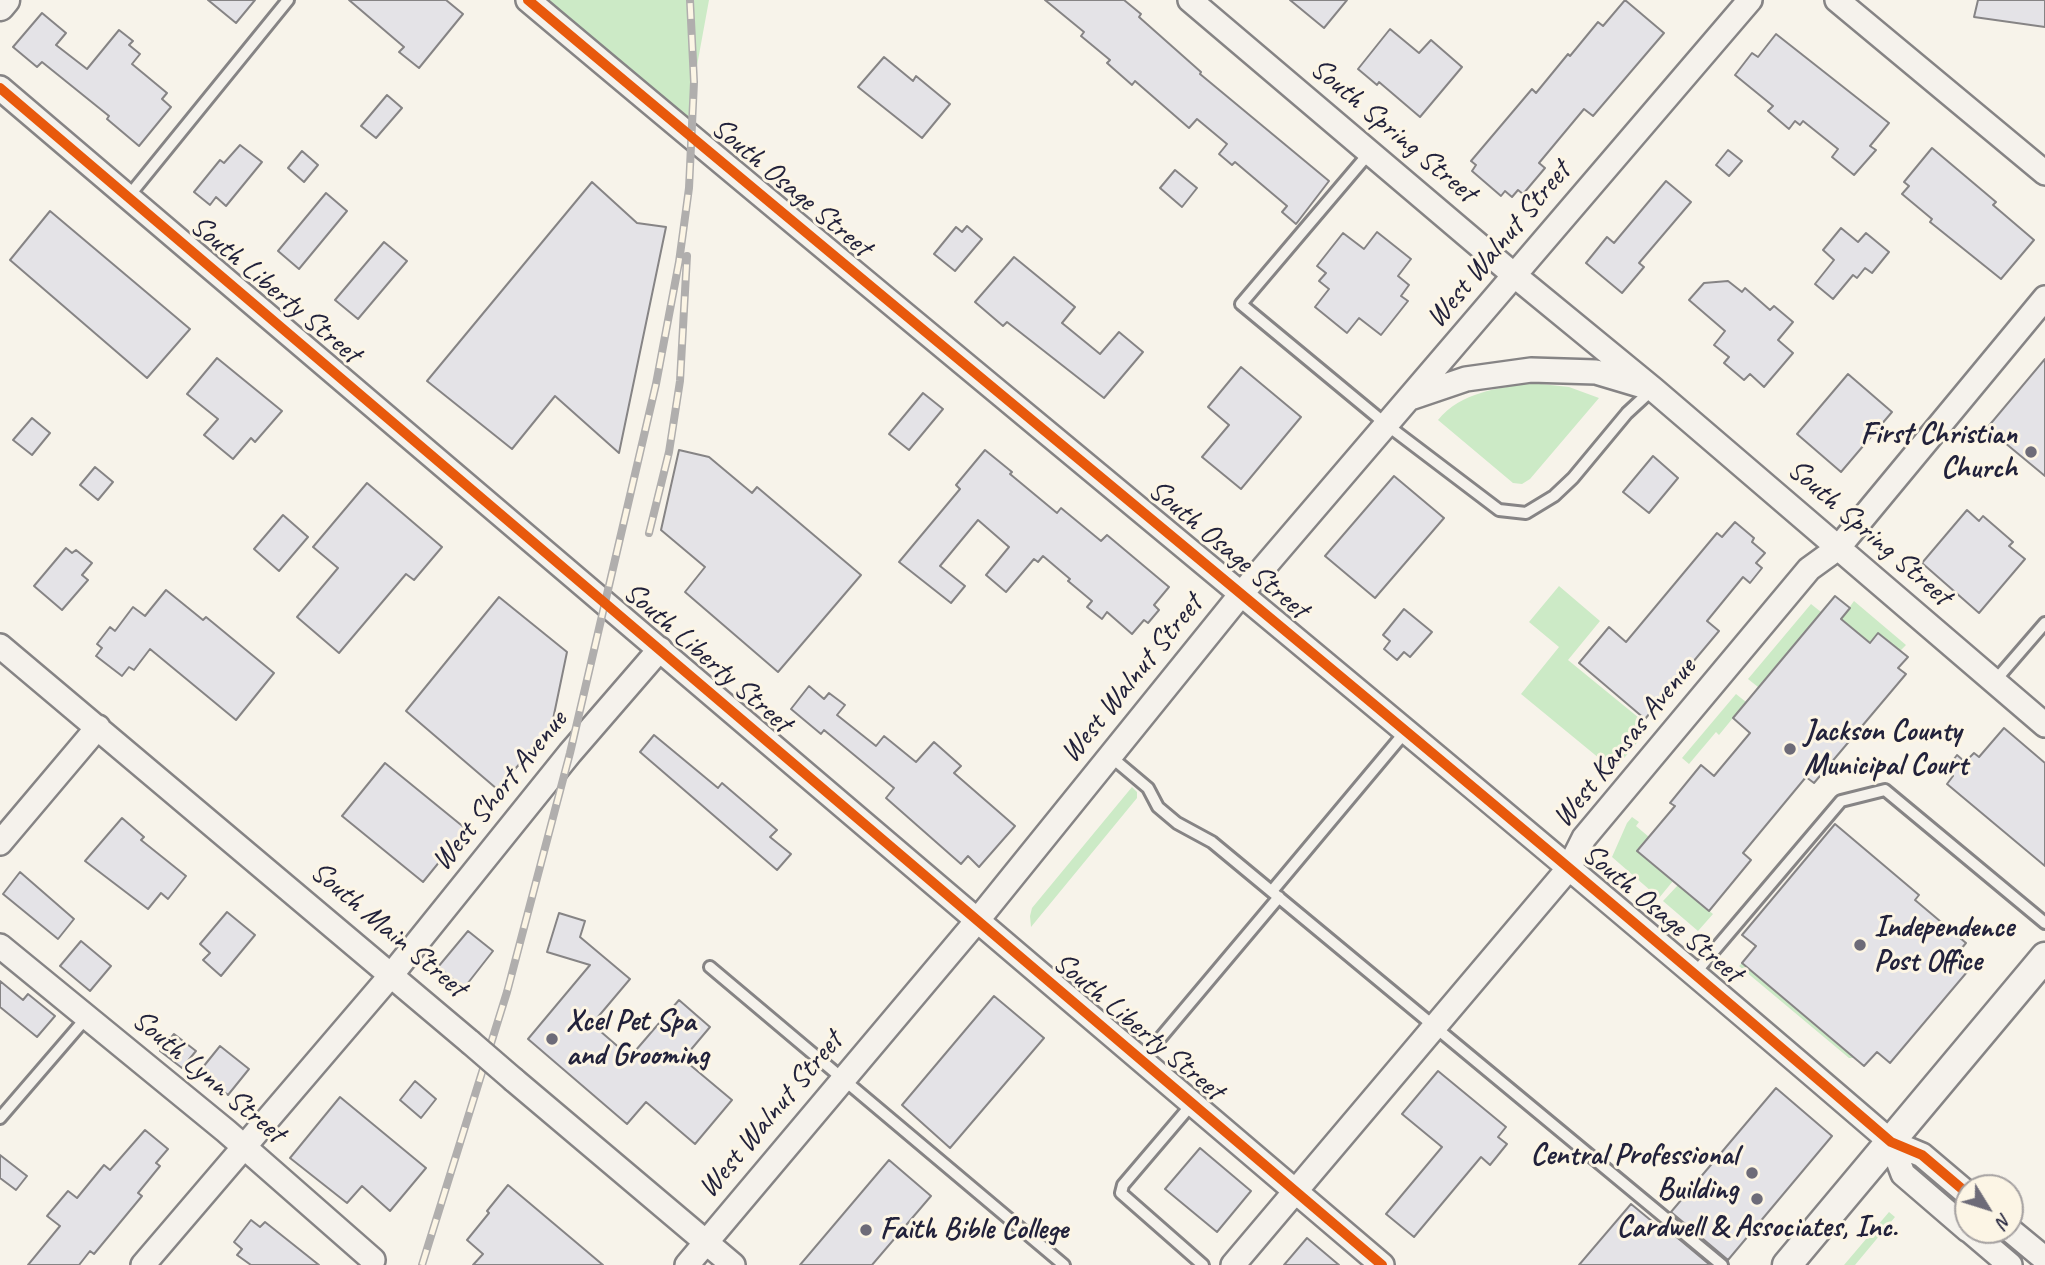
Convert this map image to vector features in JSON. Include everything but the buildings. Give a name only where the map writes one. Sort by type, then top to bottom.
[{"type":"street","points":[[0,6],[5,0]]},
{"type":"street","name":"South Osage Street","points":[[528,0],[1242,593],[1695,973],[1891,1142]]},
{"type":"street","name":"South Spring Street","points":[[1190,0],[1514,275],[1653,389],[2045,725]]},
{"type":"street","name":"West Walnut Street","points":[[687,1265],[976,922],[1242,593],[1750,0]]},
{"type":"street","points":[[1837,0],[2045,173]]},
{"type":"street","name":"South Liberty Street","points":[[0,88],[660,649],[976,922],[1382,1265]]},
{"type":"street","name":"West Kansas Avenue","points":[[1233,1265],[1569,867],[1584,838],[1809,569],[1838,548],[2045,298]]},
{"type":"street","name":"South Spring Street","points":[[1410,398],[1466,379],[1531,370],[1596,372],[1653,389]]},
{"type":"street","name":"South Main Street","points":[[0,646],[392,974],[733,1265]]},
{"type":"street","name":"West Short Avenue","points":[[143,1265],[392,974],[570,752],[660,649]]},
{"type":"street","points":[[0,843],[98,727]]},
{"type":"street","name":"South Lynn Street","points":[[0,946],[244,1147],[373,1260]]},
{"type":"street","points":[[1787,1265],[2045,957]]},
{"type":"street","points":[[1891,1142],[1922,1155],[1954,1182]]},
{"type":"street","points":[[1891,1142],[1903,1174],[1954,1218]]},
{"type":"street","points":[[2024,1242],[2045,1259]]},
{"type":"street","points":[[1985,1244],[2010,1265]]},
{"type":"lane","points":[[128,197],[289,0]]},
{"type":"lane","points":[[1370,152],[1241,304],[1387,425],[1499,510],[1526,513],[1555,496],[1627,413],[1653,389]]},
{"type":"lane","points":[[1994,682],[2045,623]]},
{"type":"lane","points":[[1141,1061],[1406,731]]},
{"type":"lane","points":[[1110,756],[1149,788],[1158,807],[1171,818],[1212,842],[1722,1265]]},
{"type":"lane","points":[[1695,973],[1841,801],[1885,790],[2045,923]]},
{"type":"lane","points":[[710,967],[1064,1265]]},
{"type":"lane","points":[[0,1118],[87,1017]]},
{"type":"lane","points":[[1192,1104],[1123,1185],[1121,1193],[1203,1265]]},
{"type":"green space","points":[[528,0],[709,0],[694,82],[691,136]]},
{"type":"green space","points":[[1532,383],[1569,387],[1599,398],[1530,479],[1522,484],[1513,483],[1438,420],[1469,397]]},
{"type":"green space","points":[[1559,586],[1600,621],[1568,660],[1650,727],[1615,769],[1521,694],[1559,647],[1529,622]]},
{"type":"green space","points":[[1854,601],[1906,645],[1900,651],[1878,633],[1870,643],[1841,619]]},
{"type":"green space","points":[[1811,604],[1821,612],[1758,687],[1748,679]]},
{"type":"green space","points":[[1736,694],[1746,702],[1719,735],[1716,732],[1689,764],[1682,758]]},
{"type":"green space","points":[[1132,787],[1137,792],[1137,798],[1031,927],[1032,908]]},
{"type":"green space","points":[[1632,817],[1639,822],[1636,826],[1649,837],[1637,851],[1673,881],[1659,898],[1612,857]]},
{"type":"green space","points":[[1678,885],[1713,914],[1698,931],[1663,901]]},
{"type":"green space","points":[[1742,963],[1854,1058],[1849,1058],[1739,966]]},
{"type":"green space","points":[[1889,1212],[1895,1217],[1855,1265],[1844,1265]]},
{"type":"railway","points":[[422,1265],[507,992],[570,753],[656,384],[679,262],[689,188],[694,82],[690,0]]},
{"type":"railway","points":[[649,533],[669,452],[680,381],[687,256]]},
{"type":"cycle path","points":[[528,0],[1382,711],[1891,1142],[1922,1155],[1954,1182]]},
{"type":"cycle path","points":[[0,88],[1382,1265]]},
{"type":"place","name":"First Christian Church","points":[[2031,452]]},
{"type":"place","name":"Jackson County Municipal Court","points":[[1790,749]]},
{"type":"place","name":"Independence Post Office","points":[[1860,945]]},
{"type":"place","name":"Xcel Pet Spa and Grooming","points":[[552,1039]]},
{"type":"place","name":"Central Professional Building","points":[[1752,1173]]},
{"type":"place","name":"Cardwell & Associates, Inc.","points":[[1757,1199]]},
{"type":"place","name":"Faith Bible College","points":[[866,1230]]}]
